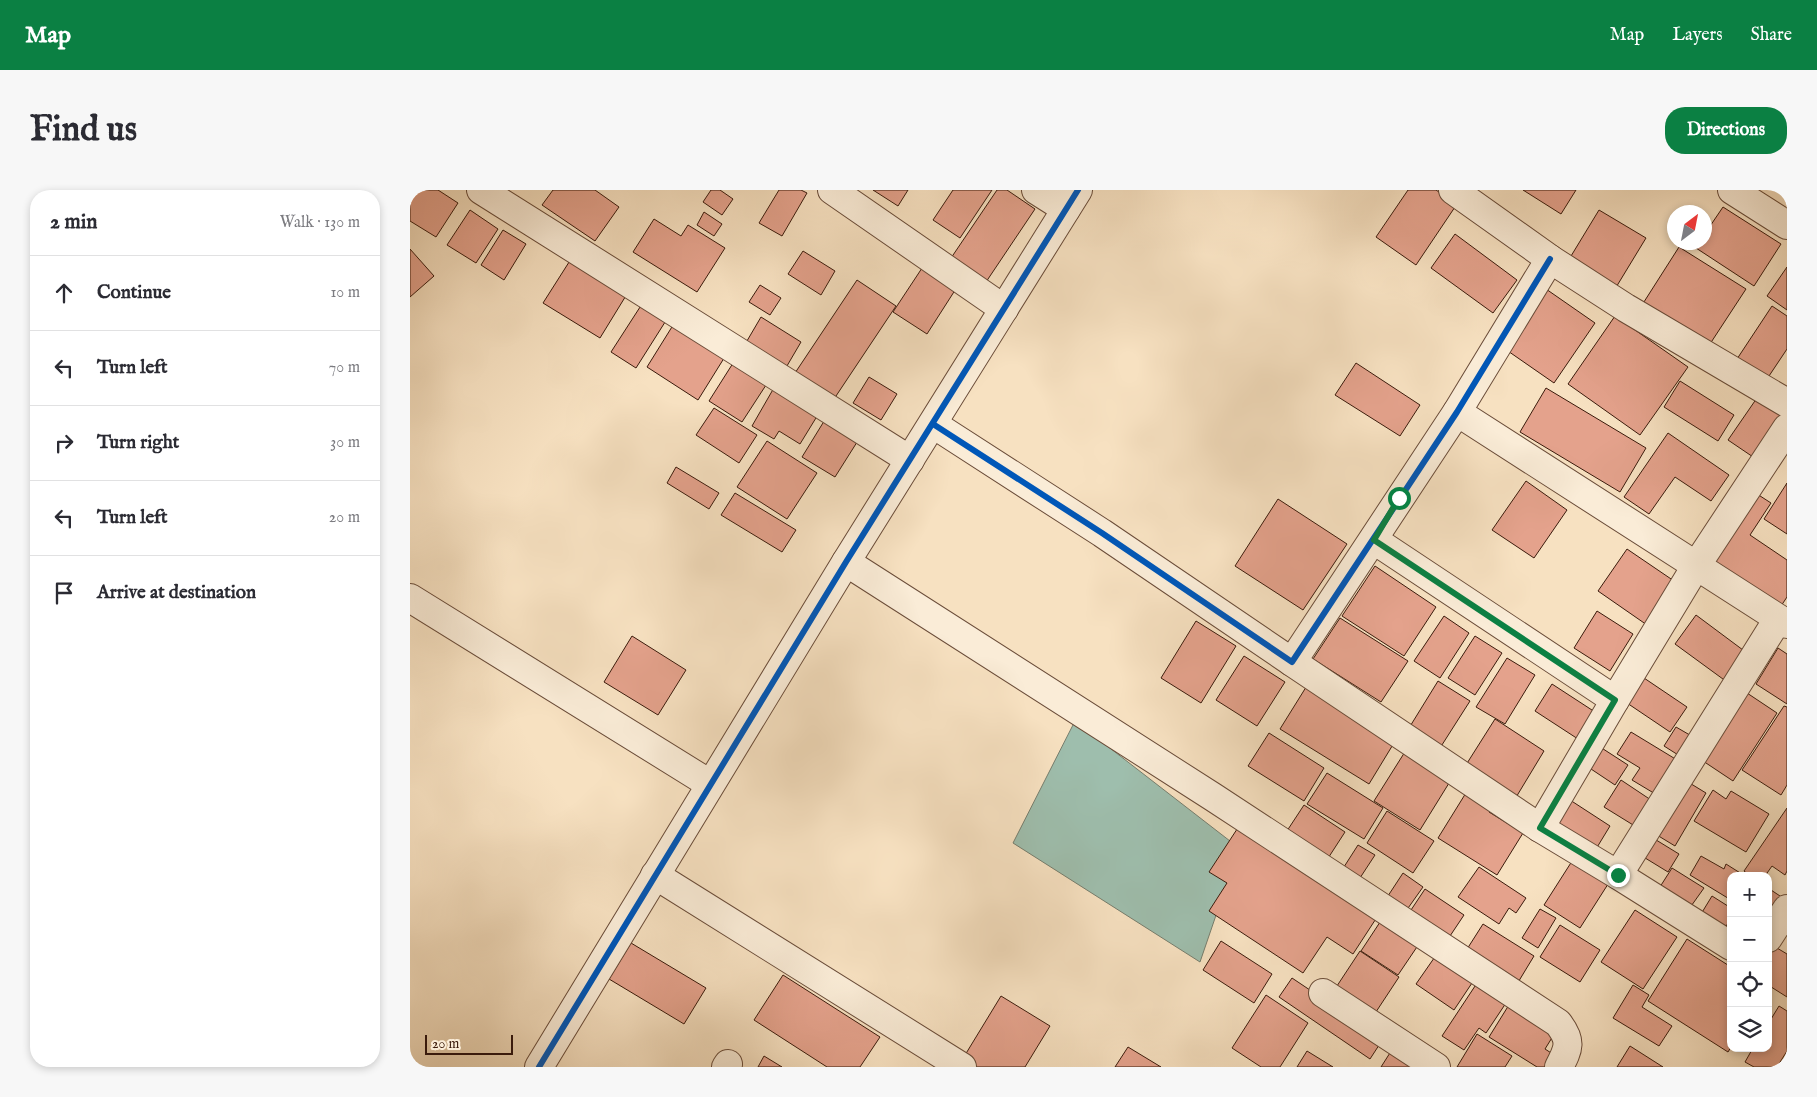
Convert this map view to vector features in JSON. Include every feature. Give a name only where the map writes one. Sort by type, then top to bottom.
[{"type":"street","points":[[481,190],[910,460]]},
{"type":"street","points":[[832,190],[1004,309]]},
{"type":"street","points":[[539,1067],[846,562],[1072,200],[1036,190]]},
{"type":"street","points":[[1453,190],[1550,258],[1626,308],[1787,403]]},
{"type":"street","points":[[1732,190],[1787,225]]},
{"type":"street","points":[[1292,662],[1457,412],[1550,258]]},
{"type":"street","points":[[1457,412],[1783,621],[1618,875]]},
{"type":"street","points":[[932,424],[1102,533],[1540,828],[1727,943]]},
{"type":"street","points":[[1540,828],[1696,566],[1787,428]]},
{"type":"street","points":[[1374,540],[1615,700]]},
{"type":"street","points":[[846,562],[1213,797],[1558,1023],[1568,1041],[1567,1052],[1559,1067]]},
{"type":"street","points":[[410,598],[710,784]]},
{"type":"street","points":[[655,875],[962,1067]]},
{"type":"street","points":[[1772,932],[1787,909]]},
{"type":"street","points":[[1323,993],[1436,1067]]},
{"type":"shaded area","points":[[1075,721],[1239,848],[1200,962],[1013,843]]},
{"type":"building","points":[[410,190],[438,190],[458,203],[436,237],[410,221]]},
{"type":"building","points":[[553,190],[595,190],[619,207],[595,241],[542,205]]},
{"type":"building","points":[[711,190],[720,190],[733,199],[722,215],[703,202]]},
{"type":"building","points":[[779,190],[801,190],[807,193],[782,236],[759,223]]},
{"type":"building","points":[[873,190],[908,190],[898,206]]},
{"type":"building","points":[[953,190],[992,190],[960,238],[933,220]]},
{"type":"building","points":[[997,190],[1007,190],[1035,209],[984,285],[949,261]]},
{"type":"building","points":[[1408,190],[1436,190],[1457,204],[1416,265],[1376,237]]},
{"type":"building","points":[[1523,190],[1576,190],[1561,214]]},
{"type":"building","points":[[1723,207],[1781,244],[1754,286],[1699,250],[1712,250],[1712,223]]},
{"type":"building","points":[[470,210],[498,229],[476,263],[447,245]]},
{"type":"building","points":[[1599,210],[1646,238],[1615,289],[1568,261]]},
{"type":"building","points":[[704,212],[722,224],[714,236],[697,225]]},
{"type":"building","points":[[654,219],[681,236],[688,225],[725,248],[697,292],[633,252]]},
{"type":"building","points":[[503,230],[526,244],[504,280],[481,265]]},
{"type":"building","points":[[1455,234],[1517,280],[1493,313],[1431,268]]},
{"type":"building","points":[[410,249],[434,276],[410,297]]},
{"type":"building","points":[[1677,250],[1684,250],[1746,289],[1708,347],[1642,305]]},
{"type":"building","points":[[803,251],[835,271],[821,295],[788,274]]},
{"type":"building","points":[[571,259],[627,294],[600,338],[543,303]]},
{"type":"building","points":[[926,262],[959,284],[927,334],[893,312]]},
{"type":"building","points":[[1787,267],[1787,310],[1767,296]]},
{"type":"building","points":[[857,280],[896,306],[832,402],[793,376]]},
{"type":"building","points":[[760,285],[781,298],[770,315],[749,302]]},
{"type":"building","points":[[1546,289],[1595,323],[1554,383],[1505,349]]},
{"type":"building","points":[[642,304],[667,319],[636,368],[611,352]]},
{"type":"building","points":[[1772,306],[1787,316],[1787,349],[1765,382],[1735,362]]},
{"type":"building","points":[[1615,316],[1688,367],[1640,435],[1568,384]]},
{"type":"building","points":[[761,317],[801,342],[784,371],[744,346]]},
{"type":"building","points":[[675,322],[726,355],[698,400],[647,367]]},
{"type":"building","points":[[735,360],[768,382],[742,422],[709,401]]},
{"type":"building","points":[[1356,363],[1420,405],[1400,436],[1335,395]]},
{"type":"building","points":[[869,377],[897,394],[881,420],[853,403]]},
{"type":"building","points":[[1680,381],[1734,415],[1718,441],[1664,407]]},
{"type":"building","points":[[775,386],[819,413],[800,444],[779,431],[774,439],[752,426]]},
{"type":"building","points":[[1546,388],[1646,448],[1620,492],[1520,432]]},
{"type":"building","points":[[1759,395],[1787,414],[1759,461],[1728,440]]},
{"type":"building","points":[[714,408],[757,435],[739,463],[696,435]]},
{"type":"building","points":[[826,418],[859,439],[835,477],[802,457]]},
{"type":"building","points":[[1668,433],[1729,475],[1711,501],[1675,477],[1649,514],[1624,497]]},
{"type":"building","points":[[767,441],[817,473],[787,519],[737,487]]},
{"type":"building","points":[[676,467],[719,493],[709,509],[667,483]]},
{"type":"building","points":[[1526,481],[1567,510],[1534,558],[1492,530]]},
{"type":"building","points":[[1787,483],[1787,534],[1764,519]]},
{"type":"building","points":[[1754,492],[1771,503],[1750,535],[1787,560],[1787,597],[1779,609],[1708,562]]},
{"type":"building","points":[[735,493],[796,530],[782,552],[721,515]]},
{"type":"building","points":[[1278,499],[1347,544],[1303,610],[1235,566]]},
{"type":"building","points":[[1627,549],[1677,583],[1647,625],[1598,591]]},
{"type":"building","points":[[1375,566],[1436,607],[1404,656],[1342,616]]},
{"type":"building","points":[[1597,611],[1633,634],[1610,671],[1574,648]]},
{"type":"building","points":[[1696,615],[1747,653],[1727,682],[1675,644]]},
{"type":"building","points":[[1444,616],[1469,633],[1440,678],[1414,661]]},
{"type":"building","points":[[1340,618],[1408,661],[1381,702],[1313,659]]},
{"type":"building","points":[[1196,621],[1236,646],[1201,703],[1161,678]]},
{"type":"building","points":[[632,636],[686,670],[658,715],[604,682]]},
{"type":"building","points":[[1475,636],[1502,653],[1475,695],[1448,678]]},
{"type":"building","points":[[1778,648],[1787,654],[1787,704],[1756,684]]},
{"type":"building","points":[[1244,656],[1285,682],[1257,726],[1216,700]]},
{"type":"building","points":[[1507,658],[1535,675],[1505,724],[1476,707]]},
{"type":"building","points":[[1644,678],[1687,707],[1670,732],[1627,703]]},
{"type":"building","points":[[1438,681],[1470,701],[1440,748],[1409,728]]},
{"type":"building","points":[[1308,684],[1397,738],[1369,784],[1280,729]]},
{"type":"building","points":[[1552,684],[1595,712],[1578,739],[1535,711]]},
{"type":"building","points":[[1744,691],[1777,713],[1733,781],[1700,759]]},
{"type":"building","points":[[1784,706],[1787,707],[1787,785],[1781,795],[1742,770]]},
{"type":"building","points":[[1495,719],[1544,751],[1515,799],[1464,768]]},
{"type":"building","points":[[1676,727],[1695,738],[1683,758],[1664,746]]},
{"type":"building","points":[[1631,732],[1682,763],[1662,798],[1632,780],[1640,768],[1617,754]]},
{"type":"building","points":[[1269,733],[1324,768],[1304,801],[1248,766]]},
{"type":"building","points":[[1597,745],[1628,765],[1615,785],[1585,765]]},
{"type":"building","points":[[1408,747],[1454,775],[1420,830],[1374,801]]},
{"type":"building","points":[[1327,773],[1383,808],[1364,839],[1307,804]]},
{"type":"building","points":[[1683,779],[1706,793],[1675,846],[1652,832]]},
{"type":"building","points":[[1621,780],[1654,802],[1638,828],[1604,807]]},
{"type":"building","points":[[1469,788],[1495,804],[1489,812],[1523,833],[1497,875],[1438,838]]},
{"type":"building","points":[[1713,790],[1726,799],[1731,791],[1769,814],[1746,852],[1694,821]]},
{"type":"building","points":[[1570,800],[1610,826],[1596,849],[1556,823]]},
{"type":"building","points":[[1304,805],[1345,832],[1323,866],[1281,840]]},
{"type":"building","points":[[1787,808],[1787,871],[1785,875],[1772,866],[1768,872],[1744,871]]},
{"type":"building","points":[[1387,811],[1434,841],[1413,873],[1367,843]]},
{"type":"building","points":[[1243,820],[1381,911],[1353,954],[1327,937],[1303,973],[1209,911],[1227,883],[1209,872]]},
{"type":"building","points":[[1648,835],[1679,854],[1668,872],[1637,853]]},
{"type":"building","points":[[1358,845],[1375,855],[1358,881],[1342,870]]},
{"type":"building","points":[[1701,856],[1724,869],[1726,864],[1739,872],[1727,872],[1727,898],[1690,875]]},
{"type":"building","points":[[1574,858],[1610,881],[1580,928],[1544,905]]},
{"type":"building","points":[[1479,867],[1526,898],[1516,913],[1509,908],[1499,924],[1458,897]]},
{"type":"building","points":[[1672,868],[1704,888],[1689,909],[1658,890]]},
{"type":"building","points":[[1403,873],[1423,887],[1401,918],[1382,905]]},
{"type":"building","points":[[1425,889],[1464,915],[1444,945],[1405,919]]},
{"type":"building","points":[[1772,891],[1783,898],[1772,914]]},
{"type":"building","points":[[1712,896],[1727,905],[1727,925],[1724,929],[1701,914]]},
{"type":"building","points":[[1540,909],[1556,918],[1538,948],[1522,938]]},
{"type":"building","points":[[1635,910],[1677,937],[1643,989],[1601,962]]},
{"type":"building","points":[[1386,913],[1423,938],[1398,975],[1361,951]]},
{"type":"building","points":[[1483,924],[1534,956],[1514,989],[1462,957]]},
{"type":"building","points":[[1560,925],[1600,950],[1580,982],[1540,957]]},
{"type":"building","points":[[1687,939],[1727,964],[1727,1051],[1648,1001]]},
{"type":"building","points":[[1221,941],[1272,974],[1254,1003],[1203,970]]},
{"type":"building","points":[[631,943],[706,988],[684,1024],[609,979]]},
{"type":"building","points":[[1772,945],[1787,954],[1787,997],[1772,988]]},
{"type":"building","points":[[1360,951],[1399,977],[1370,1021],[1331,995]]},
{"type":"building","points":[[1439,951],[1476,977],[1454,1010],[1416,984]]},
{"type":"building","points":[[783,975],[880,1037],[860,1067],[827,1067],[754,1020]]},
{"type":"building","points":[[1481,977],[1510,997],[1486,1033],[1479,1028],[1464,1050],[1442,1036]]},
{"type":"building","points":[[1292,978],[1383,1039],[1370,1059],[1279,997]]},
{"type":"building","points":[[1633,985],[1649,995],[1642,1007],[1672,1026],[1659,1046],[1613,1018]]},
{"type":"building","points":[[1266,995],[1308,1023],[1280,1067],[1261,1067],[1232,1048]]},
{"type":"building","points":[[1001,996],[1050,1026],[1025,1067],[973,1067],[962,1060]]},
{"type":"building","points":[[1512,1000],[1558,1028],[1545,1049],[1562,1060],[1557,1067],[1537,1067],[1489,1037]]},
{"type":"building","points":[[1779,1006],[1787,1011],[1787,1051],[1777,1067],[1754,1067],[1745,1062],[1751,1052],[1772,1052],[1772,1017]]},
{"type":"building","points":[[1477,1034],[1512,1056],[1505,1067],[1457,1067]]},
{"type":"building","points":[[1395,1045],[1429,1067],[1381,1067]]},
{"type":"building","points":[[1630,1046],[1663,1067],[1617,1067]]},
{"type":"building","points":[[1128,1047],[1161,1067],[1115,1067]]},
{"type":"building","points":[[1307,1051],[1333,1067],[1297,1067]]},
{"type":"building","points":[[764,1056],[782,1067],[758,1067]]},
{"type":"cycle path","points":[[539,1067],[846,562],[1078,190]]},
{"type":"cycle path","points":[[933,424],[1102,533],[1292,662],[1457,412],[1550,259]]},
{"type":"route","points":[[1399,498],[1374,540],[1615,700],[1540,828],[1618,875]]}]
